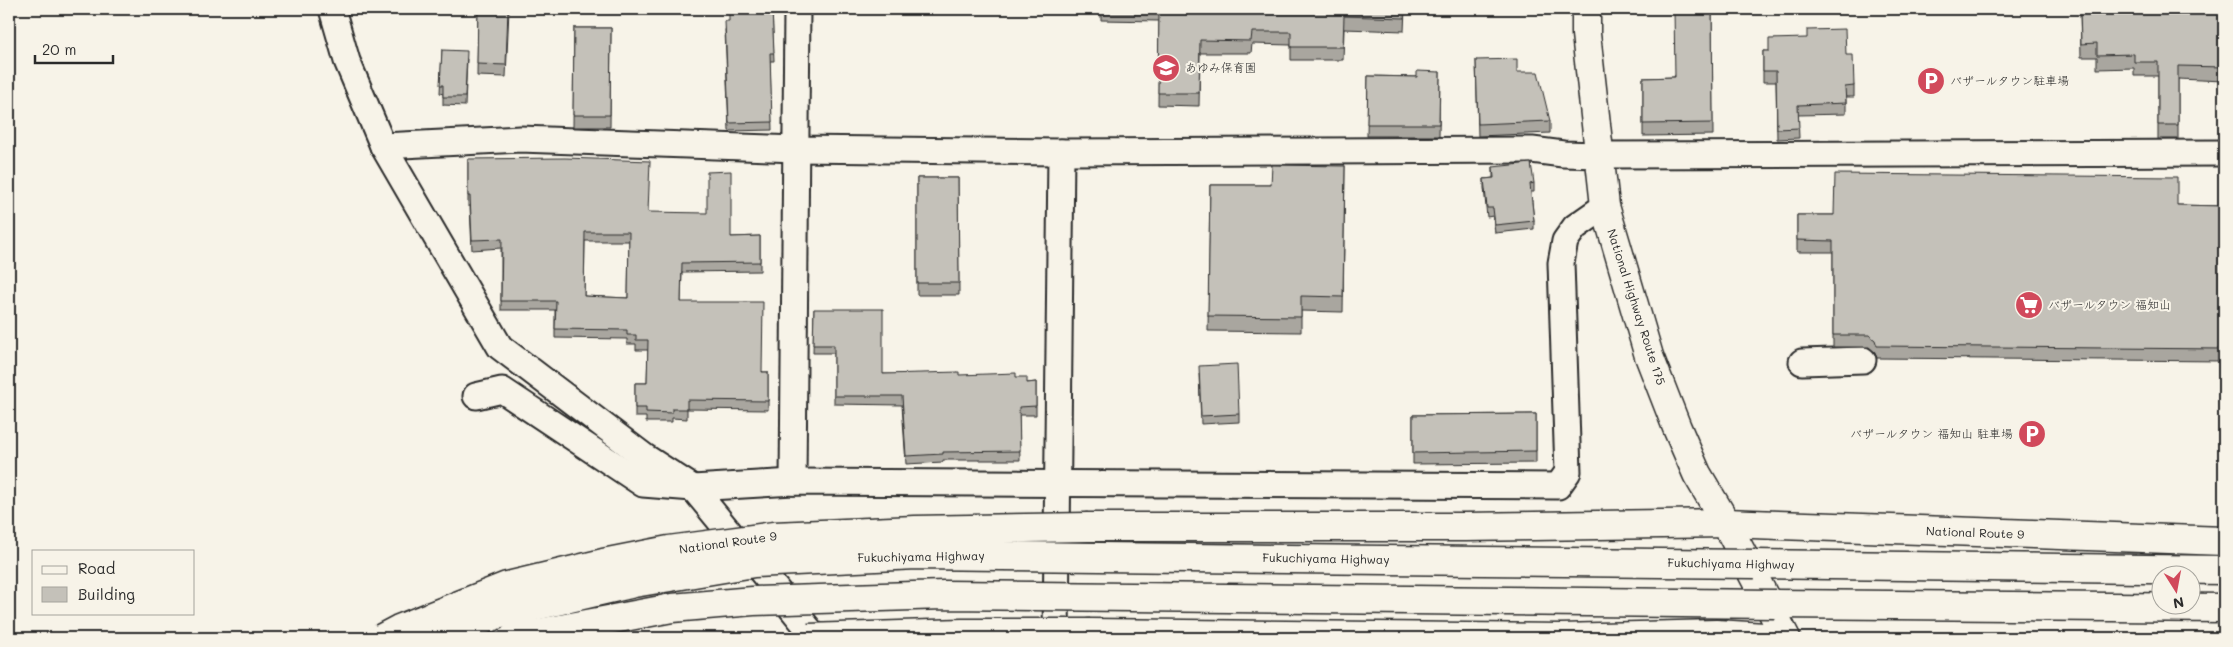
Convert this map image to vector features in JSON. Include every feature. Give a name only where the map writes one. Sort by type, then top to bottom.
[{"type":"highway","name":"National Highway Route 175","points":[[1586,9],[1586,34],[1605,206],[1649,356],[1697,474],[1726,523],[1786,638]]},
{"type":"highway","name":"National Route 9","points":[[382,638],[399,629],[507,586],[603,563],[669,550],[774,536],[916,530],[1088,527],[1466,528],[1726,523],[2224,541]]},
{"type":"highway","name":"Fukuchiyama Highway","points":[[437,638],[496,615],[634,583],[754,563],[916,555],[2224,570]]},
{"type":"highway","points":[[513,638],[672,608],[753,601],[944,595],[2224,608]]},
{"type":"highway","points":[[808,638],[962,633],[1561,638],[1716,634],[1781,638]]},
{"type":"street","points":[[332,9],[347,61],[383,146],[500,347],[645,457],[693,488],[816,638]]},
{"type":"street","points":[[793,482],[797,9]]},
{"type":"street","points":[[383,146],[520,139],[796,149],[1061,152],[1532,150],[1563,154],[1598,155],[2224,153]]},
{"type":"street","points":[[1056,638],[1061,152]]},
{"type":"street","points":[[476,396],[502,390],[644,484],[693,488],[793,482],[1558,486],[1568,472],[1561,263],[1564,242],[1576,228],[1605,206]]},
{"type":"street","points":[[1802,362],[1863,360]]},
{"type":"building","points":[[478,9],[508,9],[506,65],[477,64]]},
{"type":"building","points":[[729,9],[772,9],[774,53],[770,53],[772,122],[729,123],[725,21],[729,21]]},
{"type":"building","points":[[1159,9],[1405,9],[1404,18],[1344,16],[1343,47],[1291,47],[1291,32],[1252,32],[1251,41],[1200,40],[1199,93],[1158,93]]},
{"type":"building","points":[[1674,9],[1712,9],[1713,123],[1643,124],[1643,78],[1675,77]]},
{"type":"building","points":[[2080,9],[2224,9],[2224,67],[2178,66],[2178,125],[2158,125],[2158,62],[2134,62],[2134,54],[2097,55],[2097,43],[2081,44]]},
{"type":"building","points":[[574,28],[611,28],[610,115],[573,115]]},
{"type":"building","points":[[1845,29],[1846,55],[1853,55],[1854,86],[1845,87],[1846,103],[1798,105],[1799,128],[1777,129],[1776,71],[1763,71],[1763,51],[1769,51],[1769,39],[1807,38],[1807,30]]},
{"type":"building","points":[[442,50],[467,51],[465,97],[443,97],[443,85],[440,85]]},
{"type":"building","points":[[1517,59],[1517,72],[1538,72],[1550,121],[1478,124],[1476,60]]},
{"type":"building","points":[[1417,71],[1440,72],[1439,124],[1367,124],[1368,76],[1417,77]]},
{"type":"building","points":[[565,158],[650,161],[648,212],[707,213],[707,172],[731,171],[731,237],[760,236],[760,262],[682,263],[681,302],[763,302],[762,372],[768,372],[768,401],[687,400],[687,409],[672,409],[672,413],[646,412],[646,408],[635,408],[635,383],[647,383],[648,340],[636,340],[636,335],[627,335],[627,330],[555,329],[556,301],[501,301],[502,239],[472,240],[470,196],[468,196],[468,159]],"holes":[[[585,232],[629,232],[628,298],[584,296]]]},
{"type":"building","points":[[1531,163],[1534,183],[1530,184],[1534,221],[1495,225],[1493,208],[1487,208],[1484,179],[1494,178],[1493,167]]},
{"type":"building","points":[[1272,165],[1345,166],[1343,297],[1301,296],[1301,317],[1208,316],[1210,185],[1271,185]]},
{"type":"building","name":"バザールタウン 福知山","points":[[1835,174],[2177,177],[2177,205],[2224,206],[2224,349],[1877,346],[1875,340],[1869,335],[1833,335],[1833,241],[1797,240],[1797,215],[1834,215]]},
{"type":"building","points":[[917,178],[958,178],[959,283],[917,283]]},
{"type":"building","points":[[814,309],[883,309],[883,374],[959,372],[959,375],[1016,373],[1016,377],[1027,377],[1027,383],[1036,382],[1036,406],[1019,407],[1020,451],[943,452],[943,454],[906,456],[902,396],[834,396],[834,345],[813,345]]},
{"type":"building","points":[[1237,364],[1239,414],[1201,416],[1199,366]]},
{"type":"building","points":[[1536,414],[1536,451],[1413,453],[1413,415]]},
{"type":"place","name":"あゆみ保育園","points":[[1166,68]]},
{"type":"place","name":"バザールタウン駐車場","points":[[1931,81]]},
{"type":"place","name":"バザールタウン 福知山","points":[[2029,305]]},
{"type":"place","name":"バザールタウン 福知山 駐車場","points":[[2032,434]]}]
